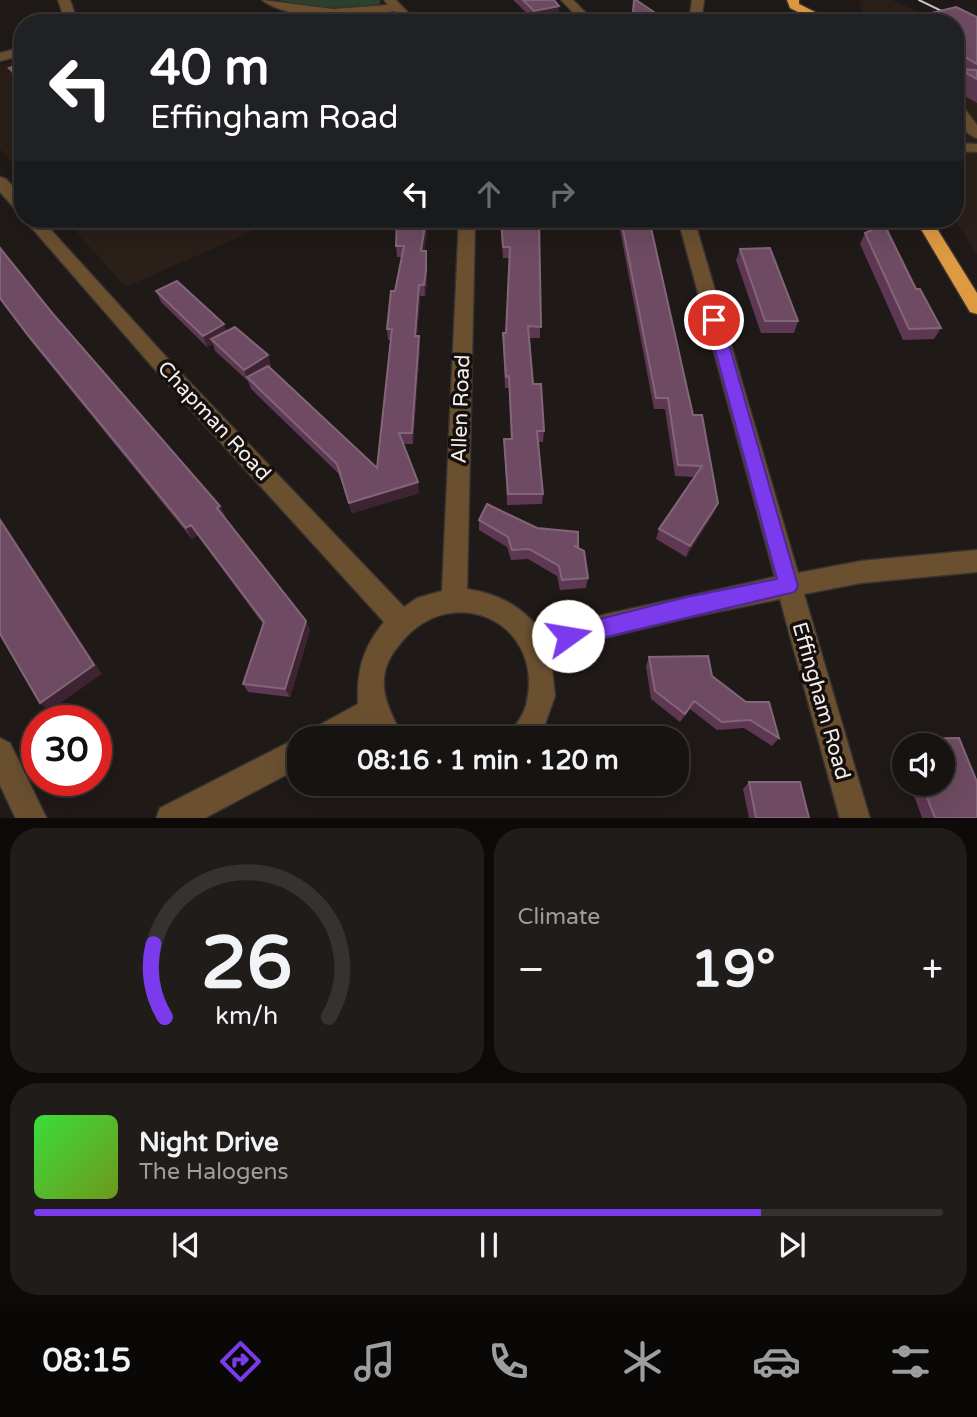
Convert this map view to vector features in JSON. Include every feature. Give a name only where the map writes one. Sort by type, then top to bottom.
[{"type":"highway","points":[[793,0],[794,6],[806,14]]},
{"type":"highway","points":[[928,228],[977,308]]},
{"type":"street","points":[[268,0],[302,9],[332,12],[367,12],[394,4]]},
{"type":"street","points":[[568,0],[581,14]]},
{"type":"street","points":[[964,118],[977,134]]},
{"type":"street","points":[[0,182],[14,198]]},
{"type":"street","name":"Chapman Road","points":[[40,228],[171,375],[400,621]]},
{"type":"street","name":"Allen Road","points":[[454,599],[467,228]]},
{"type":"street","name":"Effingham Road","points":[[689,228],[855,818]]},
{"type":"street","points":[[534,642],[861,572],[977,561]]},
{"type":"street","points":[[382,726],[370,701],[370,671],[386,636],[400,621],[432,603],[454,599],[482,602],[507,613],[534,642],[540,657],[544,686],[537,716],[530,726]]},
{"type":"street","points":[[346,726],[374,711]]},
{"type":"street","points":[[0,753],[32,818]]},
{"type":"street","points":[[171,818],[287,758]]},
{"type":"shaded area","points":[[859,0],[892,0],[923,14],[863,14]]},
{"type":"shaded area","points":[[964,33],[977,39],[977,254],[960,228],[964,228]]},
{"type":"shaded area","points":[[14,61],[14,164],[0,149],[0,65]]},
{"type":"shaded area","points":[[72,228],[260,228],[126,287]]},
{"type":"green space","points":[[278,0],[381,2],[374,9],[316,8]]},
{"type":"building","points":[[523,0],[554,0],[559,6],[534,11]]},
{"type":"building","points":[[636,0],[657,14],[633,14]]},
{"type":"building","points":[[956,7],[977,17],[977,64],[964,57],[964,14],[927,14]]},
{"type":"building","points":[[964,69],[977,70],[977,79],[964,72]]},
{"type":"building","points":[[397,228],[425,228],[421,251],[426,251],[426,270],[424,285],[419,285],[415,336],[419,336],[412,433],[399,433],[418,482],[349,503],[337,464],[247,377],[268,366],[377,468],[392,329],[387,329],[391,291],[395,291],[404,246],[396,246]]},
{"type":"building","points":[[502,228],[539,228],[541,327],[528,326],[533,384],[541,384],[544,431],[537,431],[543,494],[508,494],[504,439],[512,439],[509,376],[506,377],[503,333],[506,333],[510,247],[503,247]]},
{"type":"building","points":[[623,228],[651,228],[693,415],[702,415],[718,503],[690,546],[659,529],[702,466],[678,465],[668,398],[656,398]]},
{"type":"building","points":[[876,228],[886,228],[916,289],[920,289],[941,328],[909,329],[865,233]]},
{"type":"building","points":[[0,248],[53,314],[220,506],[217,508],[306,621],[285,689],[243,684],[264,622],[191,525],[186,528],[0,298]]},
{"type":"building","points":[[770,248],[798,321],[765,321],[740,249]]},
{"type":"building","points":[[177,281],[224,324],[203,336],[156,291]]},
{"type":"building","points":[[235,327],[268,355],[244,370],[211,339]]},
{"type":"building","points":[[487,504],[537,528],[578,532],[578,546],[574,546],[584,551],[588,578],[562,580],[559,566],[529,549],[512,550],[508,537],[479,520]]},
{"type":"building","points":[[0,520],[94,665],[40,703],[0,634]]},
{"type":"building","points":[[708,656],[712,676],[746,702],[769,702],[779,738],[750,720],[722,722],[694,701],[685,714],[655,691],[649,657]]},
{"type":"building","points":[[955,738],[959,738],[977,782],[977,818],[935,818],[927,796],[955,796]]},
{"type":"building","points":[[749,782],[800,782],[809,818],[756,818]]},
{"type":"tram line","points":[[919,0],[948,14]]},
{"type":"tram line","points":[[964,22],[977,28]]},
{"type":"route","points":[[568,636],[687,606],[789,586],[714,320]]}]
